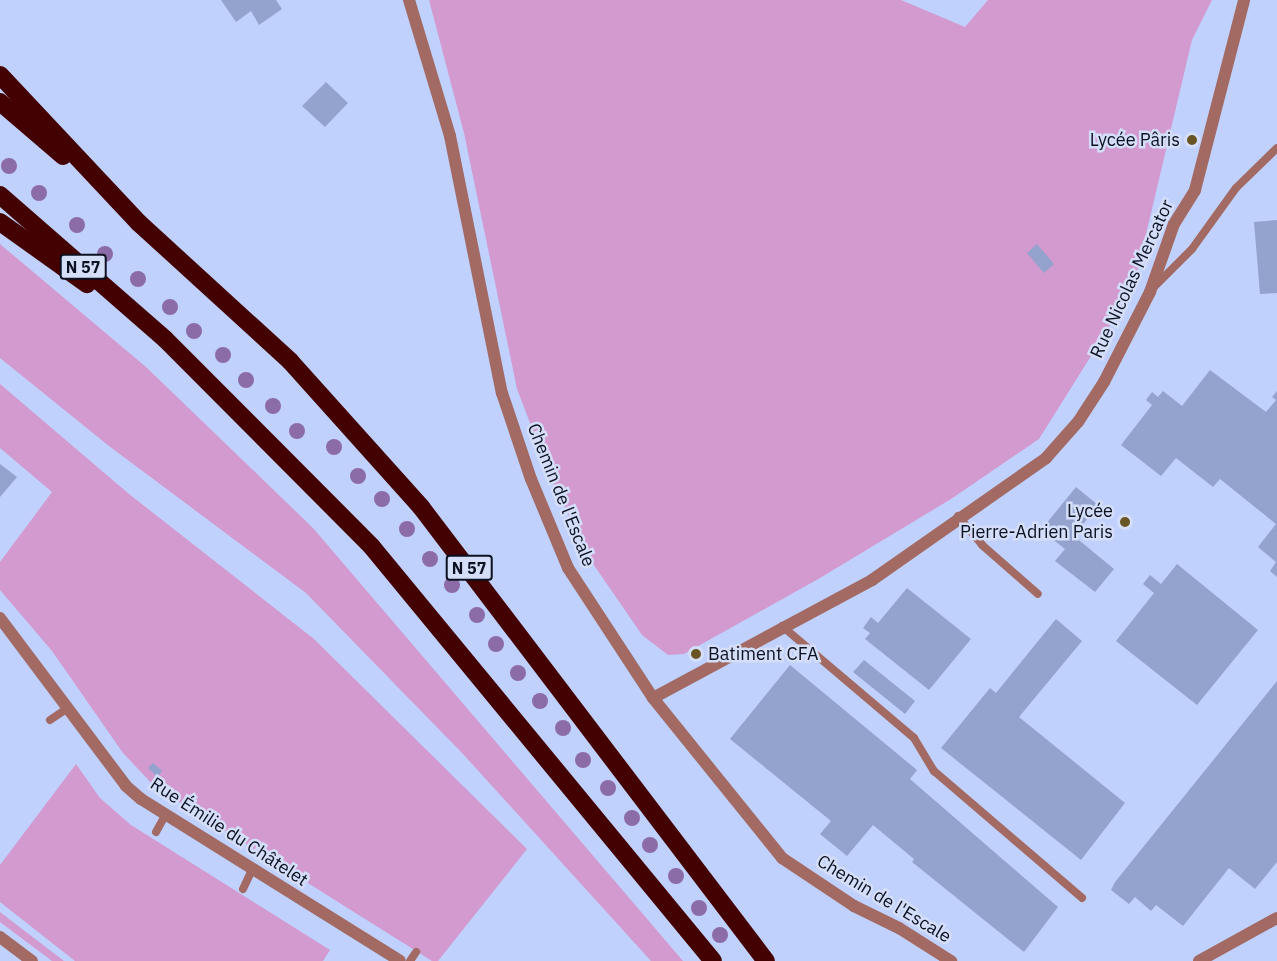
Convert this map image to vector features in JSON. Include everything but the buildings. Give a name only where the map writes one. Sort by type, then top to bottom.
[{"type":"highway","points":[[0,75],[130,214]]},
{"type":"highway","name":"N 57","points":[[0,102],[130,214],[290,361],[421,507],[766,961]]},
{"type":"highway","name":"N 57","points":[[0,195],[165,339],[372,547],[713,961]]},
{"type":"highway","points":[[0,222],[165,339]]},
{"type":"street","name":"Chemin de l'Escale","points":[[409,0],[450,136],[502,393],[531,479],[568,568],[653,698],[782,858],[854,906],[898,928],[951,961]]},
{"type":"street","name":"Rue Nicolas Mercator","points":[[653,698],[782,626],[872,580],[958,516],[1046,458],[1078,422],[1104,382],[1150,292],[1173,224],[1195,190],[1244,0]]},
{"type":"street","name":"Rue Émilie du Châtelet","points":[[0,618],[69,707],[126,786],[252,870],[400,961]]},
{"type":"street","points":[[1199,961],[1277,918]]},
{"type":"street","points":[[0,937],[32,961]]},
{"type":"lane","points":[[1150,292],[1192,249],[1236,188],[1277,148]]},
{"type":"lane","points":[[958,516],[981,545],[1038,594]]},
{"type":"lane","points":[[782,626],[914,738],[934,771],[1082,898]]},
{"type":"lane","points":[[50,720],[69,707]]},
{"type":"lane","points":[[156,832],[166,814]]},
{"type":"lane","points":[[243,889],[252,870]]},
{"type":"lane","points":[[410,961],[416,952]]},
{"type":"shaded area","points":[[429,0],[901,0],[965,27],[988,0],[1212,0],[1192,40],[1133,289],[1039,439],[951,499],[820,578],[684,654],[668,655],[642,635],[589,558],[553,483],[517,389],[464,133]]},
{"type":"shaded area","points":[[0,244],[146,367],[313,528],[683,961],[651,961],[463,754],[306,593],[109,446],[0,358]]},
{"type":"shaded area","points":[[0,384],[129,494],[314,639],[527,849],[438,961],[432,961],[155,787],[123,753],[52,651],[0,590],[0,562],[52,492],[0,448]]},
{"type":"shaded area","points":[[76,764],[100,798],[131,825],[330,950],[323,961],[75,961],[0,902],[0,865]]},
{"type":"shaded area","points":[[0,912],[64,961],[52,961],[0,922]]},
{"type":"place","name":"Lycée Pâris","points":[[1192,140]]},
{"type":"place","name":"Lycée Pierre-Adrien Paris","points":[[1125,522]]},
{"type":"place","name":"Batiment CFA","points":[[696,654]]}]
